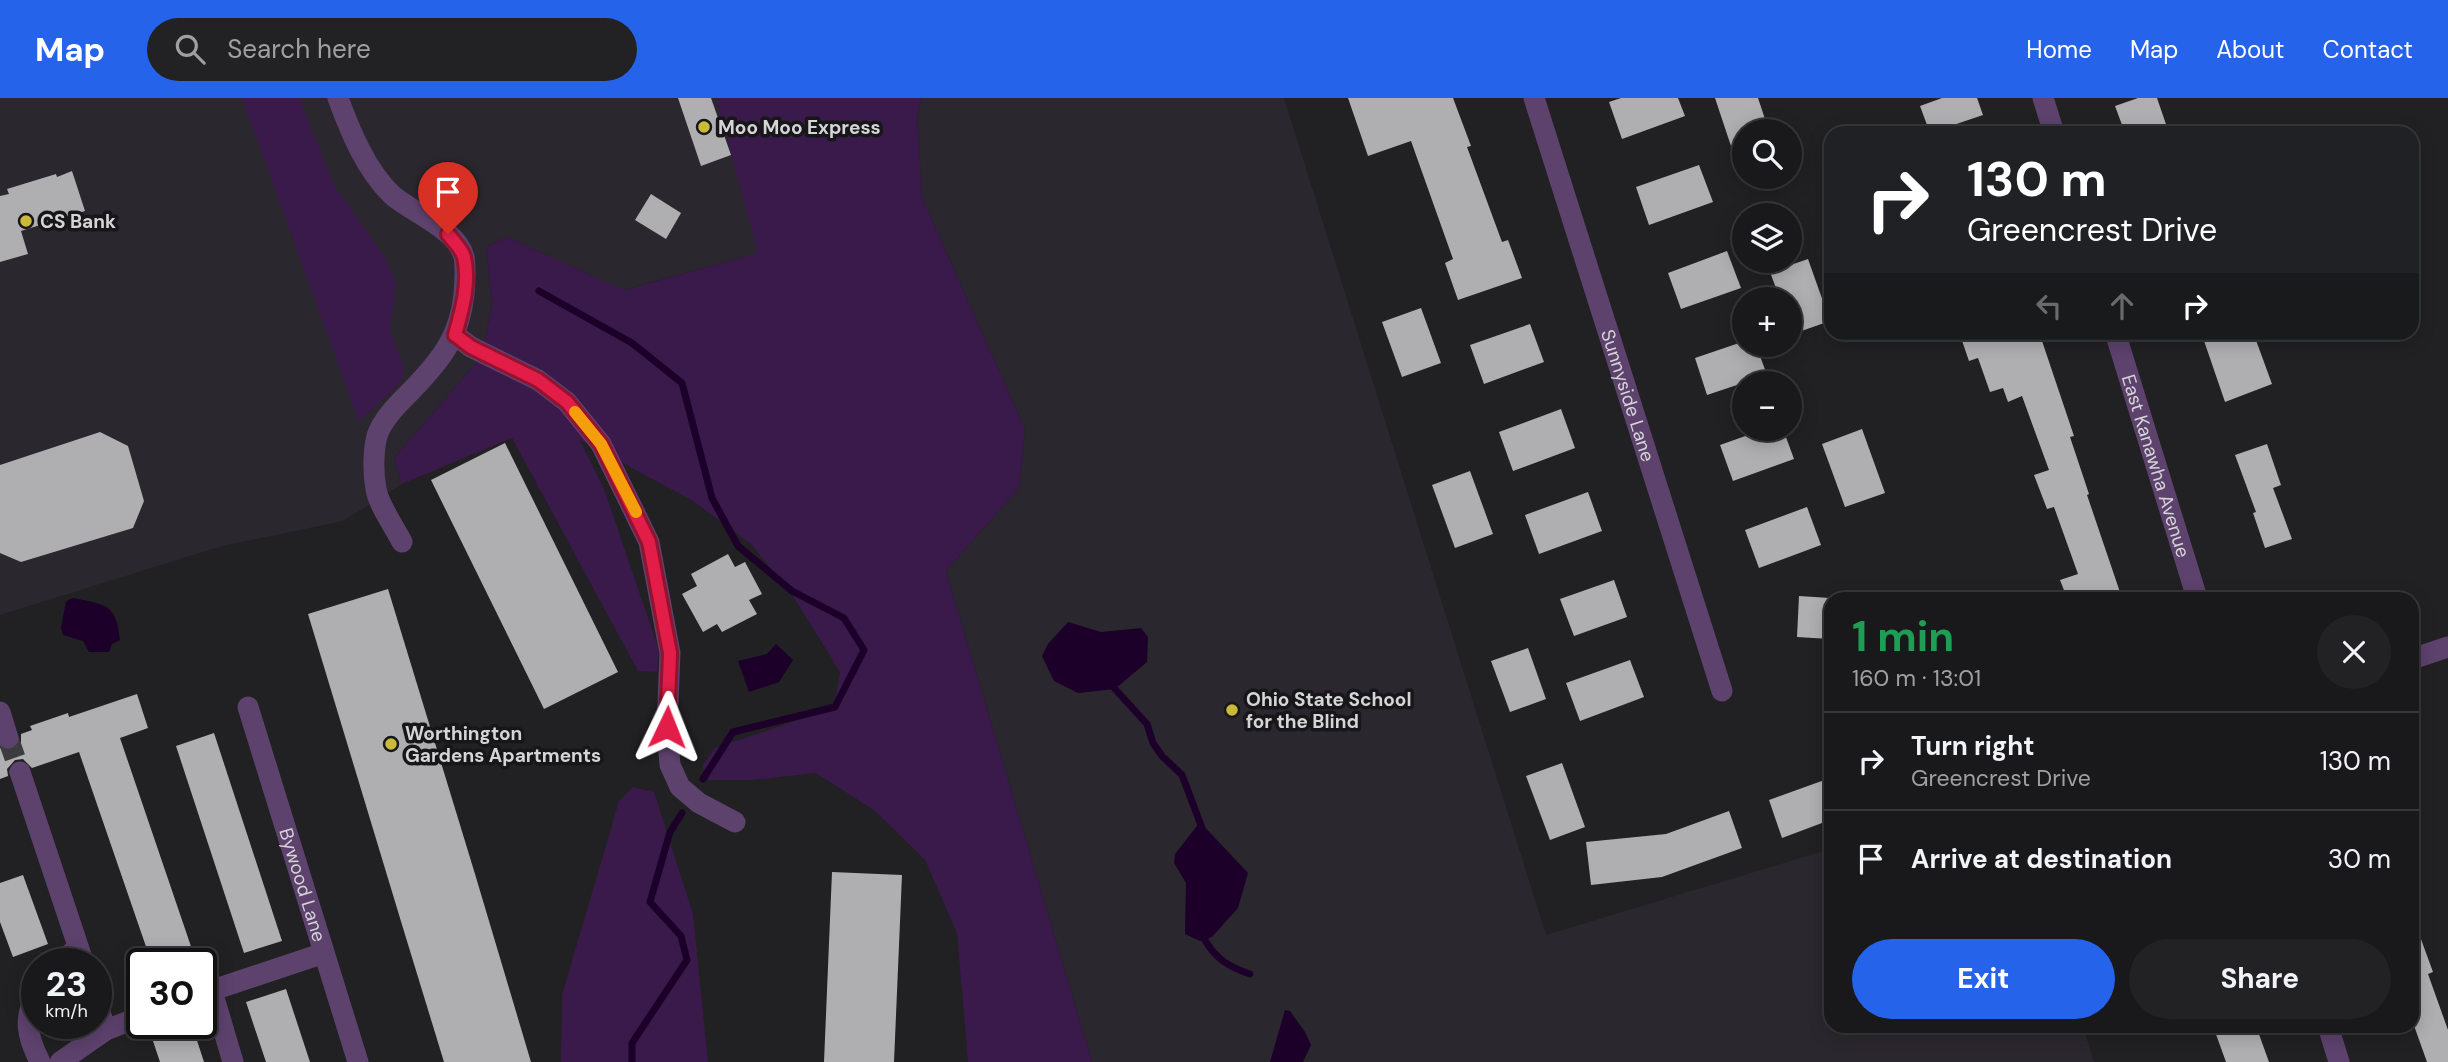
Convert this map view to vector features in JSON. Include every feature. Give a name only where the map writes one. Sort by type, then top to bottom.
[{"type":"street","points":[[338,98],[352,134],[378,178],[393,195],[448,234],[463,255],[466,280],[463,307],[455,335],[436,365],[395,408],[378,434],[375,460],[376,492],[402,542]]},
{"type":"street","name":"Sunnyside Lane","points":[[1534,98],[1722,691]]},
{"type":"street","points":[[2043,98],[2052,126]]},
{"type":"street","points":[[455,335],[471,347],[538,380],[567,402],[601,444],[649,542],[670,653],[667,727],[670,765],[680,788],[699,803],[735,822]]},
{"type":"street","name":"East Kanawha Avenue","points":[[2117,340],[2195,592]]},
{"type":"street","points":[[2419,657],[2448,647]]},
{"type":"street","name":"Bywood Lane","points":[[248,707],[358,1062]]},
{"type":"street","points":[[0,712],[8,738]]},
{"type":"street","points":[[20,772],[79,948]]},
{"type":"street","points":[[217,988],[324,953]]},
{"type":"street","points":[[217,1021],[233,1062]]},
{"type":"street","points":[[2330,1033],[2339,1062]]},
{"type":"street","points":[[28,1039],[40,1062]]},
{"type":"street","points":[[60,1062],[93,1039]]},
{"type":"shaded area","points":[[0,98],[716,98],[759,253],[623,290],[507,237],[486,247],[492,303],[482,356],[394,458],[402,484],[343,521],[222,546],[0,615]]},
{"type":"shaded area","points":[[242,98],[299,98],[334,185],[386,259],[396,282],[390,330],[404,368],[401,382],[359,422]]},
{"type":"shaded area","points":[[716,98],[922,98],[917,116],[922,197],[1025,429],[1019,488],[946,571],[1092,1062],[968,1062],[957,933],[925,860],[875,811],[816,773],[752,780],[709,780],[702,766],[715,748],[822,712],[835,701],[840,672],[793,596],[751,544],[693,501],[580,440],[604,489],[659,650],[657,672],[638,671],[512,438],[402,484],[394,458],[482,356],[492,303],[486,247],[507,237],[624,290],[758,253]]},
{"type":"shaded area","name":"Ohio State School for the Blind","points":[[922,98],[1284,98],[1546,935],[1824,851],[1824,1033],[2085,1033],[2094,1062],[1092,1062],[946,571],[1019,488],[1025,429],[922,197],[917,116]]},
{"type":"shaded area","points":[[73,598],[101,605],[112,612],[120,640],[112,644],[109,652],[89,652],[83,641],[63,635],[61,628],[66,601]]},
{"type":"shaded area","points":[[1068,622],[1101,632],[1141,628],[1148,637],[1147,662],[1115,689],[1078,693],[1054,681],[1042,656],[1048,644]]},
{"type":"shaded area","points":[[776,644],[793,660],[779,682],[749,692],[738,661],[767,654]]},
{"type":"shaded area","points":[[633,787],[654,792],[693,914],[708,1062],[561,1062],[562,995],[619,801]]},
{"type":"shaded area","points":[[1200,822],[1248,873],[1238,908],[1212,937],[1200,941],[1185,934],[1186,883],[1174,863],[1175,854]]},
{"type":"shaded area","points":[[1285,1010],[1290,1011],[1311,1045],[1303,1062],[1270,1062]]},
{"type":"building","name":"Moo Moo Express","points":[[678,98],[711,98],[731,155],[701,166]]},
{"type":"building","points":[[1348,98],[1453,98],[1471,146],[1467,147],[1502,242],[1508,240],[1522,278],[1458,300],[1445,263],[1453,259],[1411,141],[1368,156]]},
{"type":"building","points":[[1621,98],[1678,98],[1685,116],[1622,139],[1609,102]]},
{"type":"building","points":[[1715,98],[1758,98],[1765,119],[1732,119],[1732,149]]},
{"type":"building","points":[[1942,98],[1977,98],[1983,115],[1951,126],[1927,126],[1920,106]]},
{"type":"building","points":[[2138,98],[2157,98],[2167,126],[2122,126],[2115,106]]},
{"type":"building","points":[[1699,165],[1713,202],[1649,225],[1636,187]]},
{"type":"building","name":"CS Bank","points":[[72,171],[85,211],[21,231],[28,254],[0,262],[0,196],[9,194],[7,189]]},
{"type":"building","points":[[651,194],[681,213],[666,239],[635,220]]},
{"type":"building","points":[[1727,251],[1732,273],[1735,273],[1741,287],[1732,287],[1732,291],[1681,309],[1668,273]]},
{"type":"building","points":[[1808,259],[1824,304],[1824,323],[1802,331],[1802,287],[1776,287],[1770,273],[1802,273],[1802,261]]},
{"type":"building","points":[[1421,308],[1441,363],[1402,377],[1382,322]]},
{"type":"building","points":[[1530,324],[1544,362],[1484,384],[1470,345]]},
{"type":"building","points":[[1962,340],[2042,340],[2074,436],[2070,437],[2089,494],[2087,495],[2120,592],[2065,592],[2060,580],[2078,574],[2054,507],[2047,509],[2034,475],[2049,470],[2022,396],[2008,402],[2003,388],[1990,392],[1978,358],[1969,361]]},
{"type":"building","points":[[2204,340],[2256,340],[2272,384],[2225,402]]},
{"type":"building","points":[[1732,345],[1732,357],[1760,357],[1766,371],[1732,371],[1732,387],[1707,395],[1695,358]]},
{"type":"building","points":[[1561,409],[1575,448],[1513,471],[1499,432]]},
{"type":"building","points":[[1862,429],[1885,493],[1845,507],[1822,444]]},
{"type":"building","points":[[100,432],[128,446],[144,501],[133,528],[21,562],[0,553],[0,465]]},
{"type":"building","points":[[1732,441],[1787,441],[1794,459],[1733,481],[1720,445]]},
{"type":"building","name":"Worthington Gardens Apartments","points":[[505,443],[618,672],[544,709],[431,480]]},
{"type":"building","points":[[2267,444],[2281,485],[2273,488],[2292,539],[2265,548],[2253,513],[2256,512],[2235,455]]},
{"type":"building","points":[[1470,471],[1493,534],[1455,548],[1432,485]]},
{"type":"building","points":[[1588,492],[1602,531],[1539,554],[1525,515]]},
{"type":"building","points":[[1807,507],[1821,545],[1759,568],[1745,530]]},
{"type":"building","points":[[728,554],[735,567],[745,562],[762,594],[749,600],[757,614],[722,632],[717,624],[703,632],[682,594],[697,586],[691,574]]},
{"type":"building","points":[[1614,580],[1627,617],[1574,636],[1560,599]]},
{"type":"building","name":"Worthington Gardens Apartments","points":[[388,589],[531,1062],[444,1062],[308,614]]},
{"type":"building","points":[[1799,596],[1824,598],[1824,639],[1797,637]]},
{"type":"building","points":[[1528,648],[1546,699],[1510,712],[1491,661]]},
{"type":"building","points":[[1630,660],[1644,697],[1580,721],[1566,683]]},
{"type":"building","points":[[137,694],[148,728],[120,738],[192,948],[146,948],[79,752],[32,768],[23,759],[15,760],[7,769],[8,776],[0,779],[0,748],[11,751],[17,747],[21,742],[21,734],[32,730],[30,726],[68,713],[69,717]]},
{"type":"building","points":[[214,733],[282,941],[244,953],[176,746]]},
{"type":"building","points":[[1562,763],[1585,827],[1550,840],[1526,776]]},
{"type":"building","points":[[1824,780],[1824,822],[1782,838],[1769,800]]},
{"type":"building","points":[[1729,811],[1742,848],[1662,877],[1591,885],[1586,842],[1666,834]]},
{"type":"building","points":[[832,872],[902,875],[894,1062],[824,1062]]},
{"type":"building","points":[[23,875],[48,944],[37,948],[21,948],[21,954],[13,957],[0,922],[0,883]]},
{"type":"building","points":[[2419,934],[2433,972],[2428,974],[2448,1030],[2448,1062],[2427,1062],[2417,1033],[2419,1033]]},
{"type":"building","points":[[286,989],[310,1062],[266,1062],[246,1002]]},
{"type":"building","points":[[2216,1033],[2259,1033],[2269,1062],[2226,1062]]},
{"type":"building","points":[[152,1039],[197,1039],[204,1062],[160,1062]]},
{"type":"waterway","points":[[539,291],[632,343],[682,383],[712,498],[738,546],[792,591],[844,618],[864,650],[835,707],[733,732],[703,779]]},
{"type":"waterway","points":[[1115,689],[1147,724],[1153,743],[1162,756],[1182,775],[1202,828]]},
{"type":"waterway","points":[[632,1062],[632,1043],[687,960],[681,936],[650,902],[670,832],[682,813]]},
{"type":"waterway","points":[[1205,933],[1209,947],[1219,957],[1229,965],[1250,974]]},
{"type":"tunnel","points":[[8,738],[20,772]]},
{"type":"slow traffic","points":[[575,412],[601,444],[636,512]]},
{"type":"place","name":"Moo Moo Express","points":[[704,127]]},
{"type":"place","name":"CS Bank","points":[[26,221]]},
{"type":"place","name":"Ohio State School for the Blind","points":[[1232,710]]},
{"type":"place","name":"Worthington Gardens Apartments","points":[[391,744]]},
{"type":"route","points":[[448,234],[463,255],[466,280],[463,307],[455,335],[471,347],[538,380],[567,402],[601,444],[635,510],[649,542],[670,653],[667,727]]}]
